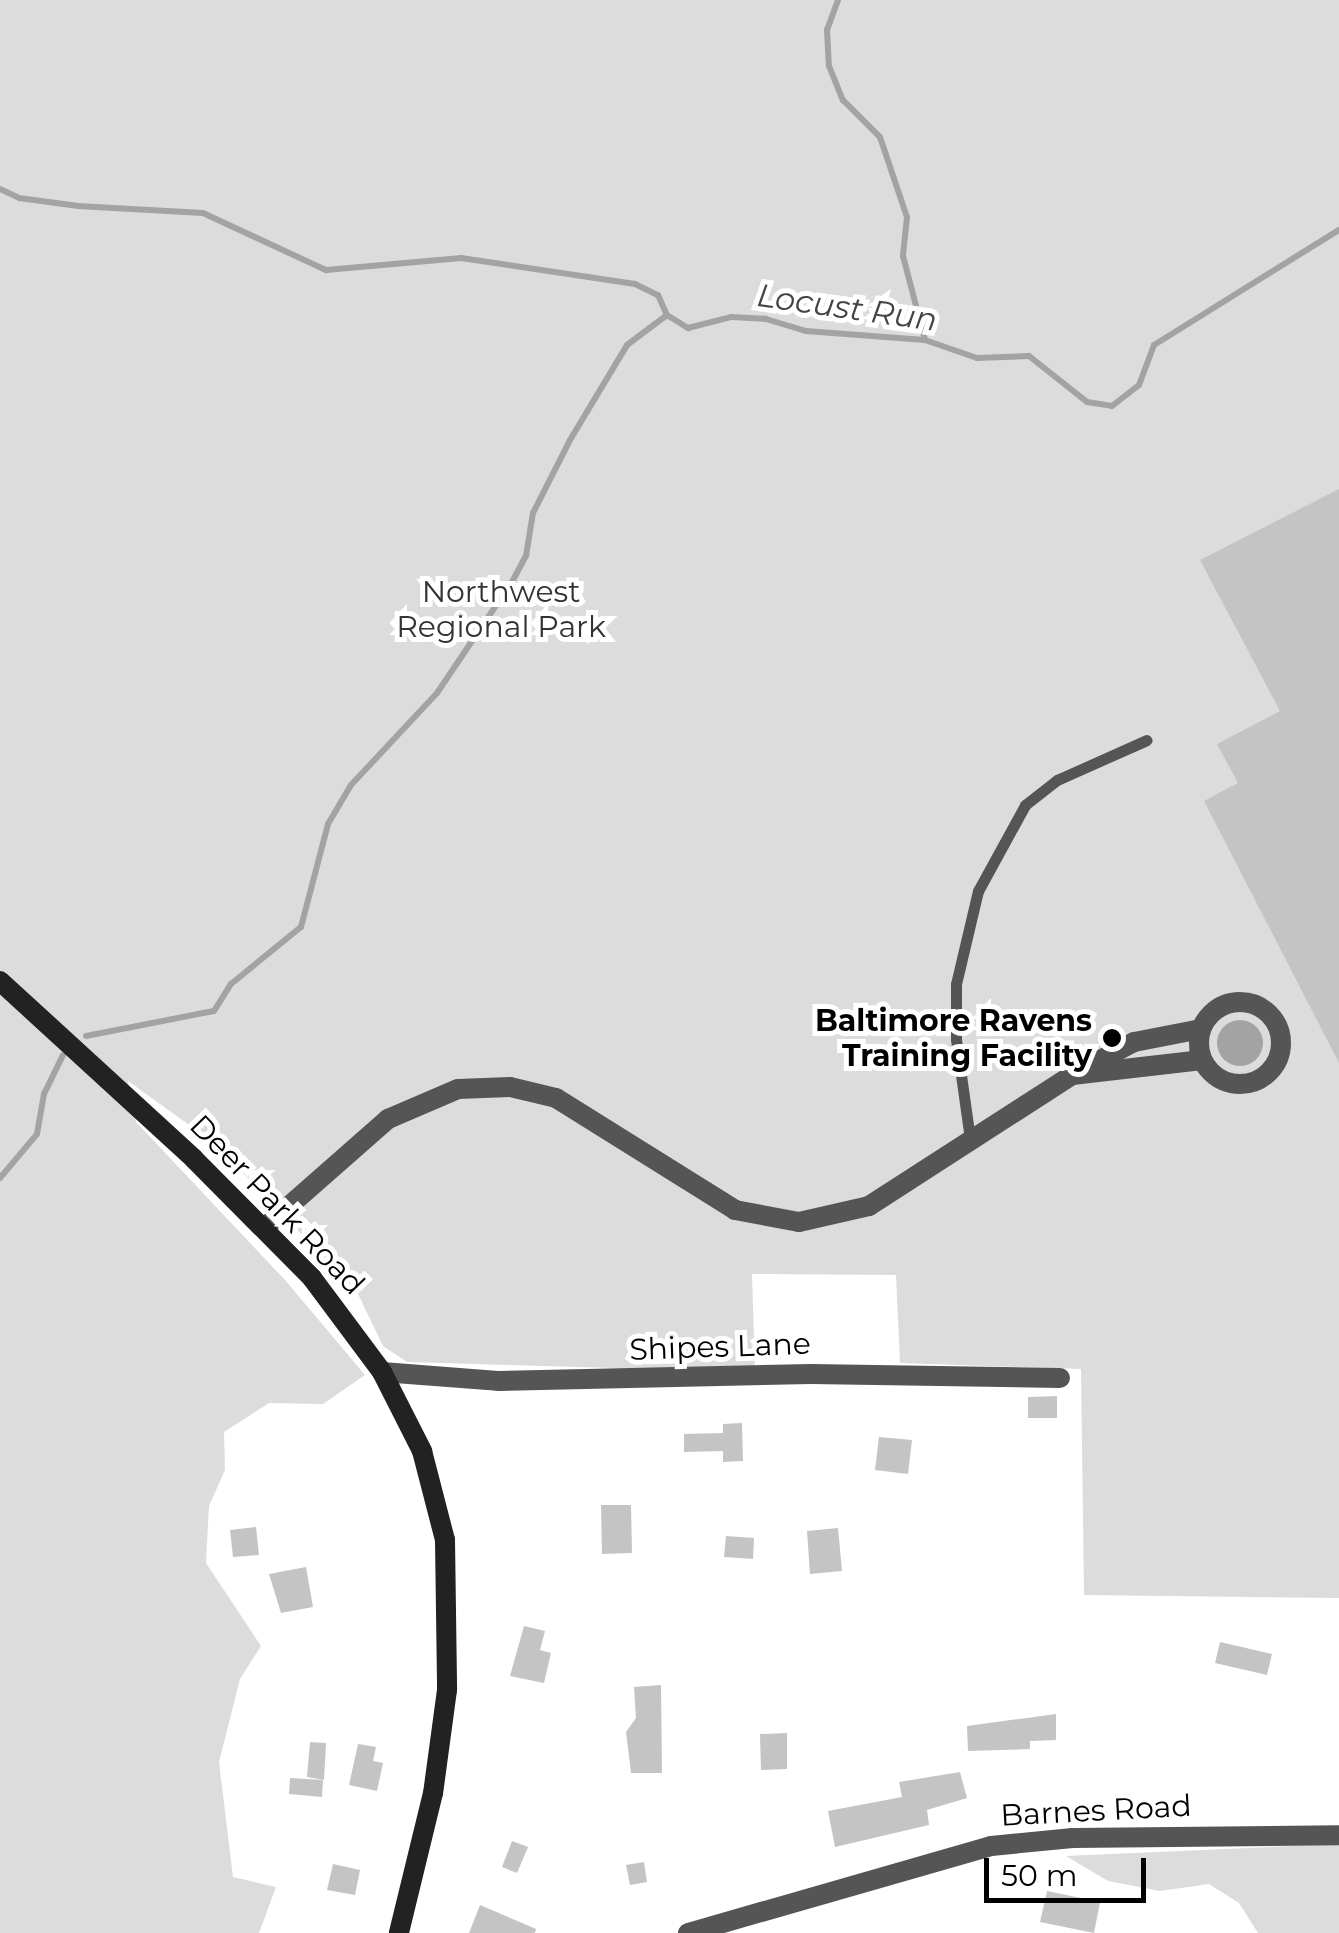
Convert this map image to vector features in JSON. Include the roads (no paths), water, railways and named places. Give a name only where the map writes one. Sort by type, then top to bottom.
[{"type":"street","name":"Deer Park Road","points":[[0,982],[264,1228],[341,1313],[382,1372],[434,1486],[448,1589],[439,1766],[399,1933]]},
{"type":"street","points":[[264,1228],[388,1119],[458,1089],[510,1087],[556,1098],[700,1190],[769,1220],[800,1222],[869,1206],[1072,1074],[1134,1042],[1201,1029],[1218,1008],[1243,1002],[1268,1012],[1281,1035],[1269,1072],[1246,1084],[1220,1079],[1202,1060],[1201,1029]]},
{"type":"street","points":[[1072,1074],[1202,1060]]},
{"type":"street","name":"Shipes Lane","points":[[382,1372],[498,1381],[810,1374],[1060,1378]]},
{"type":"street","name":"Barnes Road","points":[[688,1933],[990,1846],[1073,1838],[1339,1835]]},
{"type":"lane","points":[[970,1139],[956,1039],[956,984],[978,891],[1025,805],[1057,780],[1147,740]]},
{"type":"waterway","points":[[838,0],[827,30],[829,66],[843,100],[880,137],[907,217],[903,256],[925,340]]},
{"type":"waterway","name":"Locust Run","points":[[0,189],[19,198],[78,206],[203,213],[326,270],[461,258],[635,284],[658,295],[667,315],[688,328],[731,317],[766,319],[806,331],[925,340],[977,358],[1029,356],[1087,402],[1112,406],[1139,385],[1154,345],[1339,230]]},
{"type":"waterway","points":[[86,1036],[214,1011],[231,984],[301,927],[328,824],[351,785],[437,693],[512,582],[526,556],[533,513],[570,440],[627,345],[667,315]]},
{"type":"waterway","points":[[0,1178],[37,1134],[44,1094],[63,1055]]},
{"type":"place","name":"Baltimore Ravens Training Facility","points":[[1112,1038]]},
{"type":"park label","name":"Northwest Regional Park","points":[[501,609]]}]
